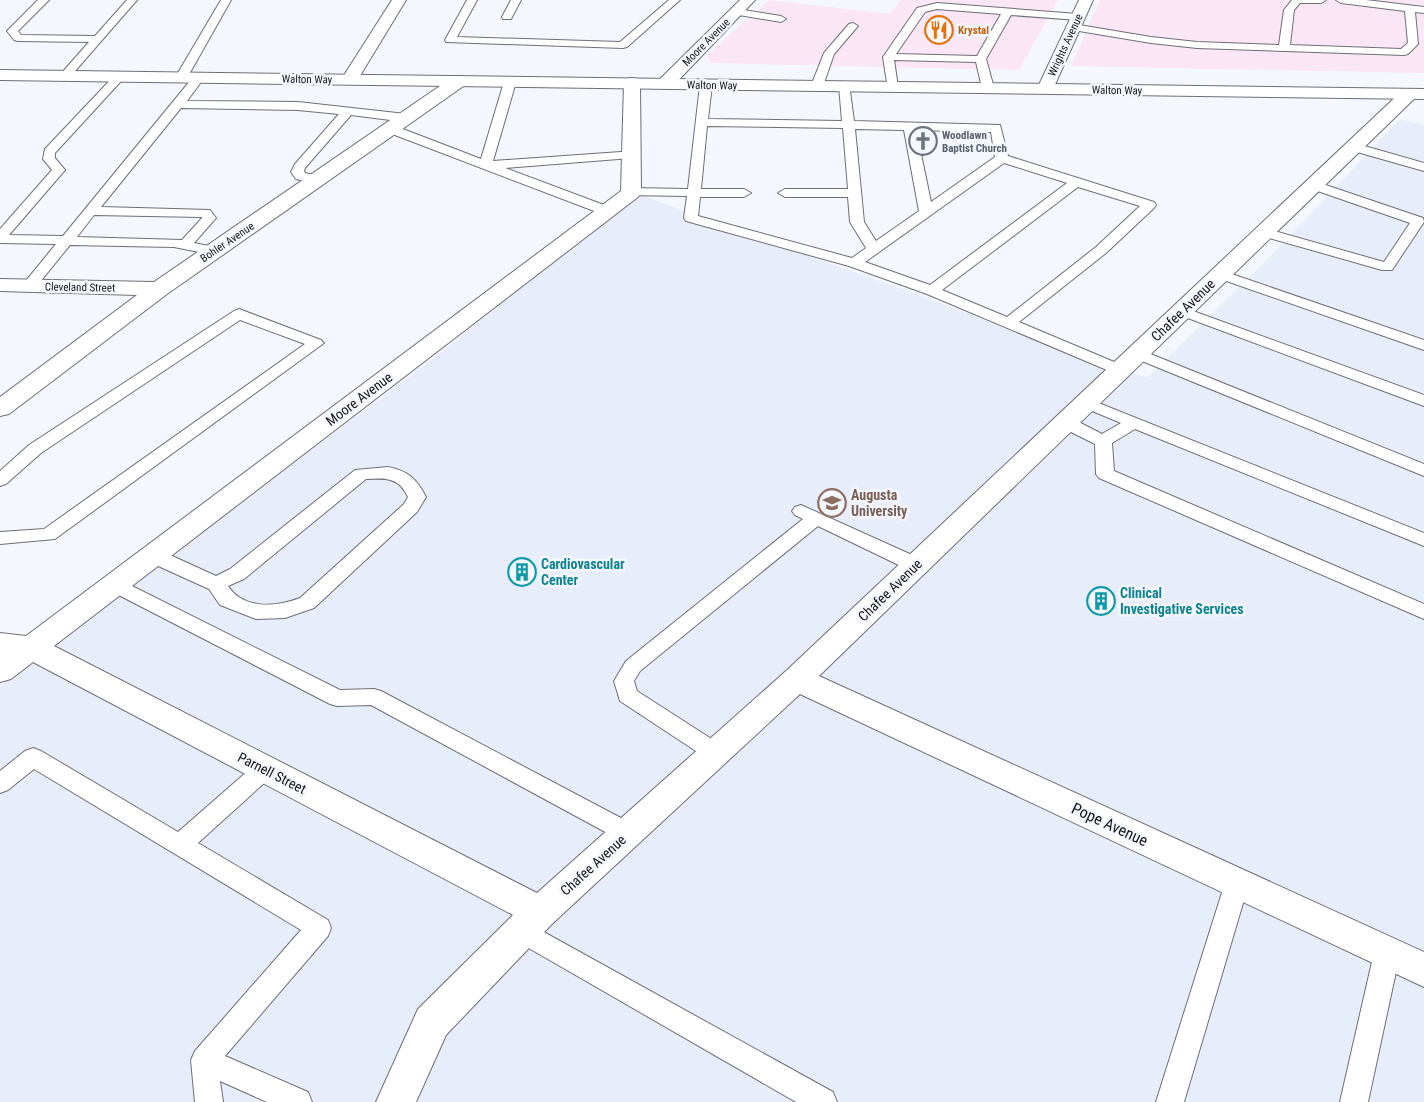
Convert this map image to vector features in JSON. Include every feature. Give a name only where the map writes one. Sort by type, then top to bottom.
[{"type":"street","points":[[349,80],[399,0]]},
{"type":"street","name":"Moore Avenue","points":[[665,84],[748,0]]},
{"type":"street","name":"Wrights Avenue","points":[[1045,89],[1086,0]]},
{"type":"street","name":"Walton Way","points":[[0,75],[1416,94]]},
{"type":"street","name":"Bohler Avenue","points":[[0,408],[159,288],[459,81]]},
{"type":"street","points":[[630,192],[632,84]]},
{"type":"street","name":"Chafee Avenue","points":[[396,1102],[432,1022],[531,922],[796,679],[1354,147],[1416,94]]},
{"type":"street","name":"Moore Avenue","points":[[0,671],[15,646],[114,584],[630,192]]},
{"type":"street","name":"Cleveland Street","points":[[0,285],[159,288]]},
{"type":"street","name":"Parnell Street","points":[[15,646],[265,769],[531,922]]},
{"type":"street","name":"Pope Avenue","points":[[796,679],[1424,970]]},
{"type":"lane","points":[[44,0],[12,31],[18,38],[97,39]]},
{"type":"lane","points":[[65,76],[132,0]]},
{"type":"lane","points":[[30,285],[178,104],[226,0]]},
{"type":"lane","points":[[472,0],[450,40],[500,38],[623,45],[675,0]]},
{"type":"lane","points":[[508,17],[516,0]]},
{"type":"lane","points":[[1284,47],[1288,10],[1297,0],[1321,0]]},
{"type":"lane","points":[[1341,0],[1424,10]]},
{"type":"lane","points":[[892,87],[888,57],[921,10],[937,6],[1007,12],[1076,22],[1151,40],[1197,45],[1404,52],[1413,44],[1410,8]]},
{"type":"lane","points":[[737,12],[781,19]]},
{"type":"lane","points":[[988,88],[981,59],[1007,12]]},
{"type":"lane","points":[[817,86],[829,53],[853,26]]},
{"type":"lane","points":[[888,57],[981,59]]},
{"type":"lane","points":[[0,238],[59,170],[48,159],[48,152],[119,77]]},
{"type":"lane","points":[[486,165],[510,82]]},
{"type":"lane","points":[[706,85],[703,122],[692,192],[691,218],[854,263],[932,291],[1009,323],[1129,362],[1424,470]]},
{"type":"lane","points":[[845,86],[857,222],[874,250]]},
{"type":"lane","points":[[178,104],[298,106],[348,111],[399,123],[486,165],[607,211]]},
{"type":"lane","points":[[318,180],[300,176],[296,172],[298,167],[348,111]]},
{"type":"lane","points":[[703,122],[996,128],[1002,158]]},
{"type":"lane","points":[[908,126],[926,211]]},
{"type":"lane","points":[[1354,147],[1423,166]]},
{"type":"lane","points":[[486,165],[631,154]]},
{"type":"lane","points":[[854,263],[1002,158]]},
{"type":"lane","points":[[1002,158],[1149,206],[1101,250],[1009,323]]},
{"type":"lane","points":[[932,291],[1076,182]]},
{"type":"lane","points":[[1264,232],[1386,267],[1418,221],[1314,185]]},
{"type":"lane","points":[[630,192],[744,193]]},
{"type":"lane","points":[[785,193],[853,193]]},
{"type":"lane","points":[[91,211],[205,213],[208,215],[209,218],[185,245]]},
{"type":"lane","points":[[0,238],[174,243],[214,251]]},
{"type":"lane","points":[[1220,274],[1424,345]]},
{"type":"lane","points":[[1182,311],[1424,401]]},
{"type":"lane","points":[[0,480],[36,449],[239,314],[316,343],[48,535],[0,538]]},
{"type":"lane","points":[[1086,403],[1424,540]]},
{"type":"lane","points":[[1066,422],[1103,441]]},
{"type":"lane","points":[[1103,441],[1134,422]]},
{"type":"lane","points":[[1103,441],[1105,474],[1424,612]]},
{"type":"lane","points":[[152,555],[216,584],[227,600],[256,612],[285,611],[307,603],[410,508],[417,497],[412,484],[400,475],[380,472],[361,474],[237,574],[216,584]]},
{"type":"lane","points":[[716,753],[627,696],[624,681],[633,666],[809,515],[916,565]]},
{"type":"lane","points":[[114,584],[337,698],[374,697],[628,833]]},
{"type":"lane","points":[[0,784],[33,757],[319,928],[204,1060],[209,1102]]},
{"type":"lane","points":[[180,845],[265,769]]},
{"type":"lane","points":[[1170,1102],[1237,883]]},
{"type":"lane","points":[[531,922],[823,1102]]},
{"type":"lane","points":[[1354,1102],[1387,953]]},
{"type":"lane","points":[[204,1060],[298,1102]]},
{"type":"shaded area","points":[[769,0],[890,14],[901,0],[1058,0],[1019,70],[710,63],[707,55]]},
{"type":"shaded area","points":[[1100,0],[1424,0],[1424,73],[1071,66]]},
{"type":"shaded area","name":"Augusta University","points":[[1400,119],[1424,125],[1424,1102],[0,1102],[0,686],[74,628],[426,364],[638,194],[1147,378],[1269,258]]},
{"type":"place","name":"Krystal","points":[[939,30]]},
{"type":"place","name":"Woodlawn Baptist Church","points":[[923,141]]},
{"type":"place","name":"Augusta University","points":[[832,503]]},
{"type":"place","name":"Cardiovascular Center","points":[[522,572]]},
{"type":"place","name":"Clinical Investigative Services","points":[[1101,601]]}]
